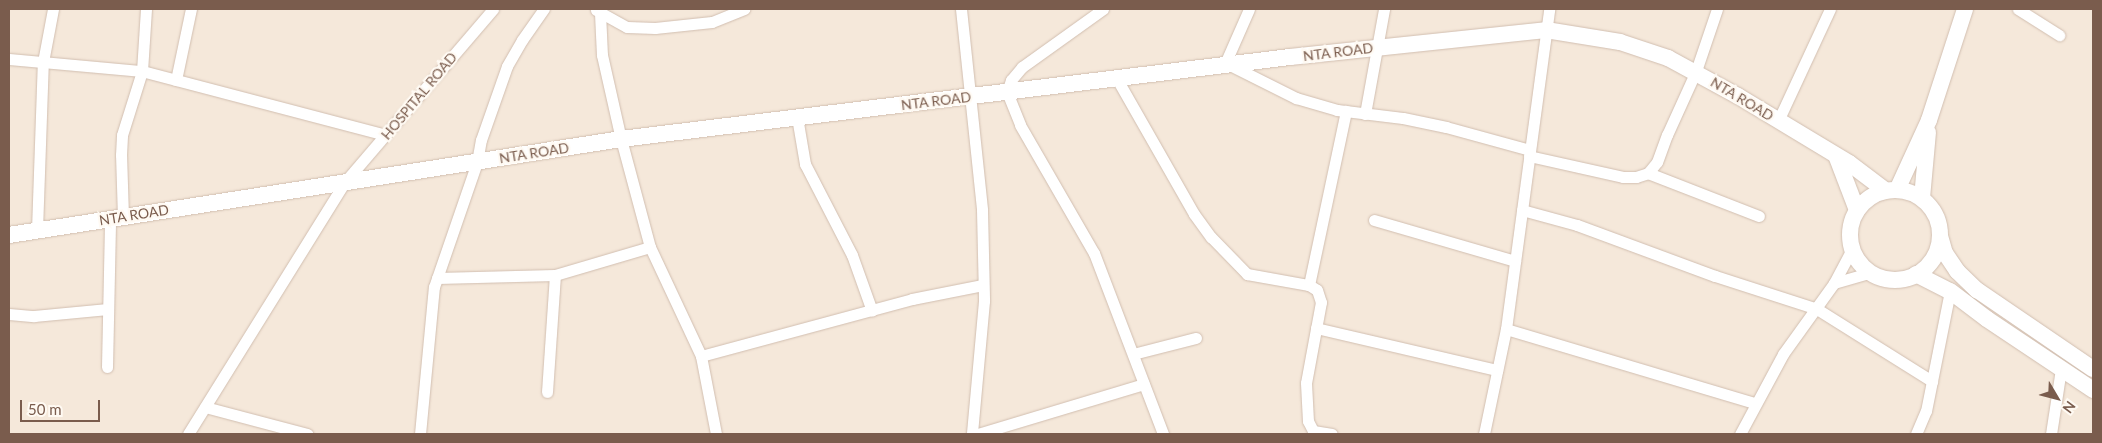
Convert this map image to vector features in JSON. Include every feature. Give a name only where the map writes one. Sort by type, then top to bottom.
[{"type":"street","points":[[37,230],[43,62],[53,9]]},
{"type":"street","points":[[107,367],[108,309],[117,218],[122,135],[142,71],[146,9]]},
{"type":"street","points":[[176,80],[191,9]]},
{"type":"street","name":"HOSPITAL ROAD","points":[[188,434],[344,183],[493,9]]},
{"type":"street","points":[[420,434],[424,376],[434,287],[477,162],[481,140],[507,66],[522,40],[544,9]]},
{"type":"street","points":[[597,11],[627,27],[656,28],[712,22],[745,9]]},
{"type":"street","points":[[961,9],[982,210],[984,285],[972,434]]},
{"type":"street","points":[[1103,9],[1022,67],[1011,80],[1007,92],[1020,125],[1094,252],[1163,434]]},
{"type":"street","points":[[1249,9],[1228,66],[1296,98],[1346,111],[1403,118],[1446,127],[1530,153],[1623,177],[1636,177],[1648,173],[1657,162],[1666,135],[1696,71],[1718,9]]},
{"type":"street","points":[[1365,114],[1384,9]]},
{"type":"street","points":[[1484,434],[1506,329],[1549,9]]},
{"type":"street","points":[[1778,121],[1830,9]]},
{"type":"street","points":[[1891,190],[1929,120],[1965,9]]},
{"type":"street","points":[[2018,9],[2059,35]]},
{"type":"street","points":[[597,11],[602,55],[621,139],[650,247],[701,356],[716,434]]},
{"type":"street","name":"NTA ROAD","points":[[9,235],[621,139],[971,98],[1378,47],[1546,30],[1620,42],[1668,58],[1696,71],[1891,190]]},
{"type":"street","points":[[9,59],[142,71],[386,135]]},
{"type":"street","points":[[1117,80],[1194,214],[1211,237],[1247,274],[1309,285],[1317,290],[1320,302],[1306,383],[1308,421],[1314,432],[1332,434]]},
{"type":"street","points":[[1309,285],[1346,111]]},
{"type":"street","points":[[797,117],[805,164],[852,255],[872,311]]},
{"type":"street","points":[[1922,198],[1929,120]]},
{"type":"street","points":[[1837,158],[1857,210]]},
{"type":"street","points":[[1648,173],[1759,216]]},
{"type":"street","points":[[1940,236],[1933,258],[1916,274],[1893,280],[1870,273],[1859,263],[1852,249],[1850,229],[1857,210],[1865,201],[1891,190],[1910,192],[1922,198],[1935,215],[1945,254],[1977,290],[2093,369]]},
{"type":"street","points":[[1522,210],[1577,225],[1715,276],[1817,309],[1932,381]]},
{"type":"street","points":[[1374,220],[1515,261]]},
{"type":"street","points":[[437,278],[555,275],[650,247]]},
{"type":"street","points":[[1740,434],[1755,403],[1784,354],[1834,283],[1852,249]]},
{"type":"street","points":[[1834,283],[1870,273]]},
{"type":"street","points":[[1916,274],[1950,291],[1987,319],[2093,390]]},
{"type":"street","points":[[547,392],[555,275]]},
{"type":"street","points":[[701,356],[912,299],[984,285]]},
{"type":"street","points":[[1916,434],[1926,411],[1950,291]]},
{"type":"street","points":[[9,314],[34,316],[108,309]]},
{"type":"street","points":[[1316,328],[1497,370]]},
{"type":"street","points":[[1506,329],[1755,403]]},
{"type":"street","points":[[1133,354],[1196,338]]},
{"type":"street","points":[[2051,434],[2061,369]]},
{"type":"street","points":[[978,434],[1144,384]]},
{"type":"street","points":[[205,407],[299,433]]},
{"type":"shaded area","points":[[9,9],[2093,9],[2093,434],[9,434]]}]
